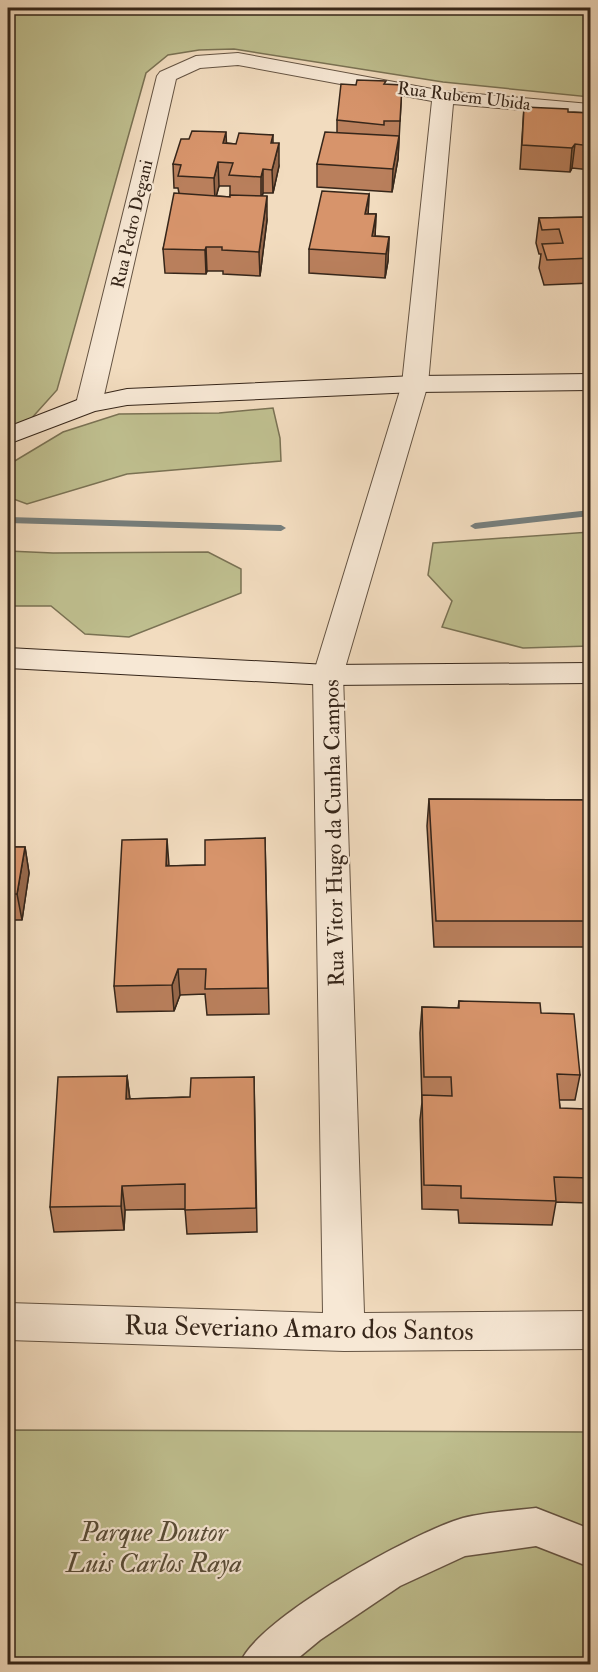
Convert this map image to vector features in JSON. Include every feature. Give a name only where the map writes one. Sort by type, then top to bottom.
[{"type":"street","name":"Rua Rubem Ubida","points":[[196,62],[238,59],[443,97],[591,110]]},
{"type":"street","name":"Rua Pedro Degani","points":[[88,404],[167,76],[196,62]]},
{"type":"street","name":"Rua Vitor Hugo da Cunha Campos","points":[[344,1332],[328,675],[415,384],[443,97]]},
{"type":"street","points":[[8,436],[88,404],[127,397],[415,384],[591,382]]},
{"type":"street","points":[[8,658],[328,675],[591,673]]},
{"type":"street","name":"Rua Severiano Amaro dos Santos","points":[[8,1322],[344,1332],[591,1330]]},
{"type":"street","points":[[261,1665],[306,1626],[386,1572],[463,1537],[536,1527],[591,1548]]},
{"type":"green space","points":[[8,8],[590,8],[590,97],[443,82],[234,49],[199,50],[168,55],[146,73],[57,390],[29,421],[8,426]]},
{"type":"green space","points":[[273,408],[280,438],[281,461],[127,474],[27,504],[8,497],[8,465],[63,432],[119,414],[219,413]]},
{"type":"green space","points":[[590,532],[590,646],[523,648],[442,627],[452,601],[428,575],[433,543]]},
{"type":"green space","points":[[8,551],[208,552],[241,569],[241,593],[129,637],[85,634],[51,606],[8,606]]},
{"type":"green space","name":"Parque Doutor Luis Carlos Raya","points":[[8,1430],[590,1432],[590,1664],[8,1664]]},
{"type":"building","points":[[357,80],[386,81],[384,84],[402,85],[400,121],[384,121],[384,125],[337,120],[341,84],[356,85]]},
{"type":"building","points":[[524,107],[568,109],[568,112],[591,113],[591,146],[575,144],[572,148],[522,145]]},
{"type":"building","points":[[192,131],[226,132],[223,143],[236,144],[239,133],[273,135],[271,143],[279,143],[272,170],[263,169],[261,177],[229,175],[233,163],[218,162],[214,178],[178,176],[181,165],[173,164],[181,139],[189,139]]},
{"type":"building","points":[[325,132],[399,136],[393,169],[317,164]]},
{"type":"building","points":[[322,191],[369,194],[365,214],[376,214],[372,236],[389,237],[386,254],[309,249]]},
{"type":"building","points":[[174,193],[230,197],[230,195],[267,196],[259,252],[222,250],[222,247],[206,247],[205,250],[163,249]]},
{"type":"building","points":[[591,217],[591,258],[547,260],[542,244],[563,243],[559,229],[542,230],[539,218]]},
{"type":"building","points":[[429,799],[591,800],[591,921],[436,921]]},
{"type":"building","points":[[265,838],[268,988],[205,989],[206,969],[178,969],[172,985],[114,986],[122,840],[167,839],[166,866],[205,865],[205,840]]},
{"type":"building","points":[[8,847],[25,847],[17,894],[8,894]]},
{"type":"building","points":[[459,1001],[540,1003],[541,1013],[574,1014],[580,1075],[557,1074],[560,1108],[586,1109],[591,1178],[554,1177],[556,1201],[461,1198],[461,1186],[424,1185],[422,1095],[452,1096],[451,1077],[424,1077],[422,1007],[459,1008]]},
{"type":"building","points":[[127,1076],[126,1099],[190,1097],[191,1078],[254,1077],[256,1208],[185,1210],[185,1184],[122,1186],[121,1206],[50,1207],[58,1077]]},
{"type":"waterway","points":[[475,526],[590,513]]},
{"type":"waterway","points":[[8,520],[281,528]]}]
